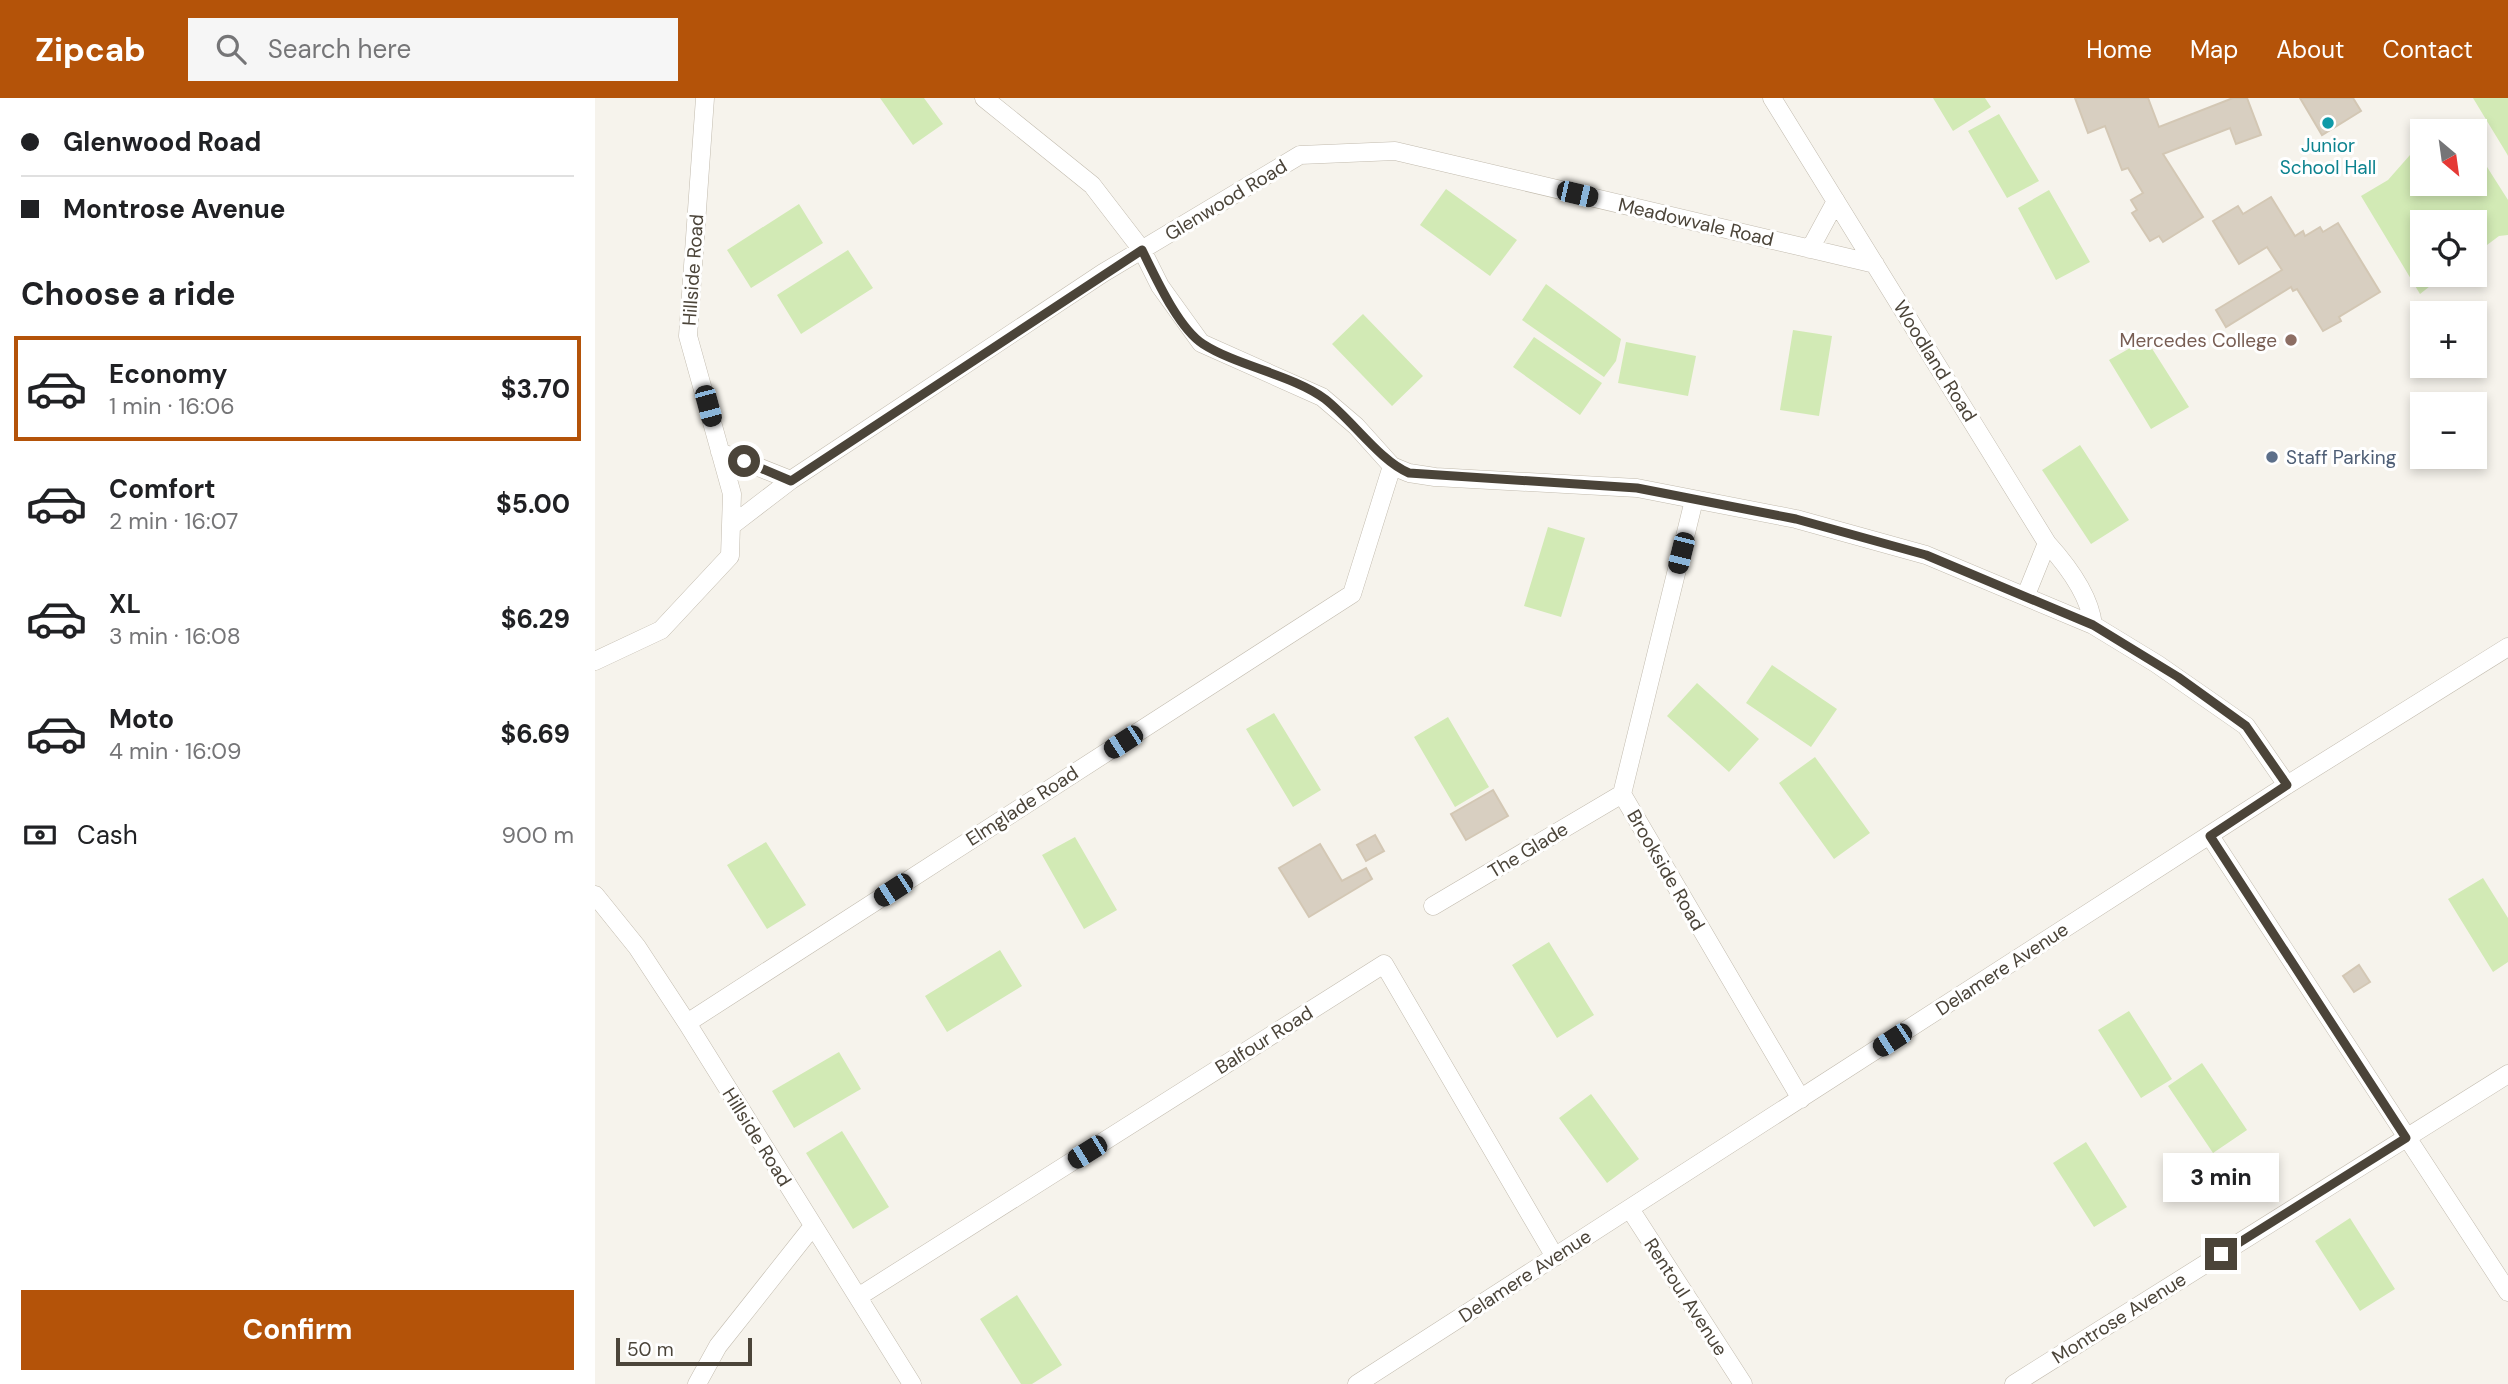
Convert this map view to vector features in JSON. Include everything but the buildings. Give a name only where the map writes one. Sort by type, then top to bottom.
[{"type":"street","name":"Hillside Road","points":[[595,661],[661,630],[730,556],[732,494],[688,336],[705,98]]},
{"type":"street","points":[[984,98],[1092,185],[1142,250],[1160,286],[1201,343],[1322,397],[1356,426],[1392,466],[1409,473],[1435,477],[1637,488],[1796,519],[1885,542],[1965,569],[2093,625],[2199,691],[2246,726],[2287,785]]},
{"type":"street","name":"Woodland Road","points":[[1772,98],[2047,542],[2062,560],[2086,601],[2093,625]]},
{"type":"street","name":"Glenwood Road","points":[[731,527],[791,481],[1142,250],[1300,155],[1395,151]]},
{"type":"street","name":"Meadowvale Road","points":[[1395,151],[1875,264]]},
{"type":"street","points":[[1810,249],[1836,201]]},
{"type":"street","points":[[720,452],[791,481]]},
{"type":"street","name":"Elmglade Road","points":[[687,1023],[1352,594],[1392,466]]},
{"type":"street","name":"Brookside Road","points":[[1694,500],[1622,794],[1801,1099]]},
{"type":"street","points":[[2027,596],[2047,542]]},
{"type":"street","name":"Delamere Avenue","points":[[1357,1384],[2287,785],[2508,647]]},
{"type":"street","name":"The Glade","points":[[1433,906],[1622,794]]},
{"type":"street","points":[[2210,836],[2508,1292]]},
{"type":"street","name":"Hillside Road","points":[[595,895],[637,947],[687,1023],[912,1384]]},
{"type":"street","name":"Balfour Road","points":[[857,1297],[1384,964],[1555,1257]]},
{"type":"street","name":"Montrose Avenue","points":[[2014,1384],[2508,1074]]},
{"type":"street","name":"Rentoul Avenue","points":[[1630,1209],[1743,1384]]},
{"type":"street","points":[[697,1384],[718,1346],[813,1226]]},
{"type":"green space","points":[[880,98],[924,98],[943,124],[913,145]]},
{"type":"green space","points":[[1933,98],[1985,98],[1991,107],[1953,131]]},
{"type":"green space","points":[[2473,98],[2508,98],[2508,156],[2487,119]]},
{"type":"green space","points":[[1999,114],[2039,181],[2007,198],[1968,131]]},
{"type":"green space","points":[[2410,155],[2410,196],[2487,196],[2487,167],[2508,200],[2508,235],[2499,236],[2487,245],[2487,210],[2410,210],[2410,277],[2361,196],[2388,180]]},
{"type":"green space","points":[[1446,189],[1517,240],[1490,276],[1420,225]]},
{"type":"green space","points":[[2049,190],[2090,262],[2056,280],[2018,208]]},
{"type":"green space","points":[[799,204],[823,243],[751,288],[727,250]]},
{"type":"green space","points":[[848,250],[873,288],[801,334],[777,295]]},
{"type":"green space","points":[[1546,284],[1621,339],[1616,361],[1604,377],[1522,320]]},
{"type":"green space","points":[[2416,287],[2429,287],[2420,294]]},
{"type":"green space","points":[[1363,314],[1423,376],[1392,406],[1332,344]]},
{"type":"green space","points":[[1793,330],[1832,336],[1819,416],[1780,410]]},
{"type":"green space","points":[[1534,337],[1602,383],[1580,415],[1513,367]]},
{"type":"green space","points":[[2146,339],[2189,407],[2151,429],[2109,360]]},
{"type":"green space","points":[[1626,342],[1696,356],[1688,396],[1618,383]]},
{"type":"green space","points":[[2080,445],[2129,520],[2091,544],[2042,470]]},
{"type":"green space","points":[[1548,527],[1585,538],[1561,617],[1524,606]]},
{"type":"green space","points":[[1772,665],[1837,709],[1811,747],[1746,703]]},
{"type":"green space","points":[[1697,683],[1759,739],[1729,772],[1667,716]]},
{"type":"green space","points":[[1274,713],[1321,790],[1293,807],[1246,729]]},
{"type":"green space","points":[[1448,717],[1489,787],[1455,807],[1414,737]]},
{"type":"green space","points":[[1815,757],[1870,833],[1834,859],[1779,783]]},
{"type":"green space","points":[[1075,837],[1117,910],[1084,929],[1042,855]]},
{"type":"green space","points":[[766,842],[806,905],[767,929],[727,865]]},
{"type":"green space","points":[[2483,878],[2508,918],[2508,962],[2493,972],[2448,899]]},
{"type":"green space","points":[[1549,942],[1594,1015],[1557,1038],[1512,965]]},
{"type":"green space","points":[[1000,950],[1022,986],[947,1032],[925,996]]},
{"type":"green space","points":[[2129,1011],[2172,1079],[2141,1098],[2098,1030]]},
{"type":"green space","points":[[839,1052],[861,1089],[794,1128],[772,1091]]},
{"type":"green space","points":[[2202,1063],[2247,1130],[2213,1153],[2168,1086]]},
{"type":"green space","points":[[1591,1094],[1639,1159],[1607,1183],[1559,1118]]},
{"type":"green space","points":[[842,1131],[889,1207],[853,1229],[806,1153]]},
{"type":"green space","points":[[2086,1142],[2127,1207],[2094,1227],[2053,1163]]},
{"type":"green space","points":[[2350,1218],[2395,1289],[2360,1311],[2315,1241]]},
{"type":"green space","points":[[1017,1295],[1062,1365],[1032,1384],[1021,1384],[980,1319]]},
{"type":"place","name":"Junior School Hall","points":[[2328,123]]},
{"type":"place","name":"Mercedes College","points":[[2291,340]]},
{"type":"place","name":"Staff Parking","points":[[2272,457]]},
{"type":"route","points":[[744,461],[791,481],[1081,287],[1142,250],[1160,286],[1201,343],[1322,397],[1356,426],[1392,466],[1409,473],[1435,477],[1637,488],[1796,519],[1926,555],[1965,569],[2093,625],[2199,691],[2246,726],[2287,785],[2210,836],[2406,1138],[2221,1254]]}]
